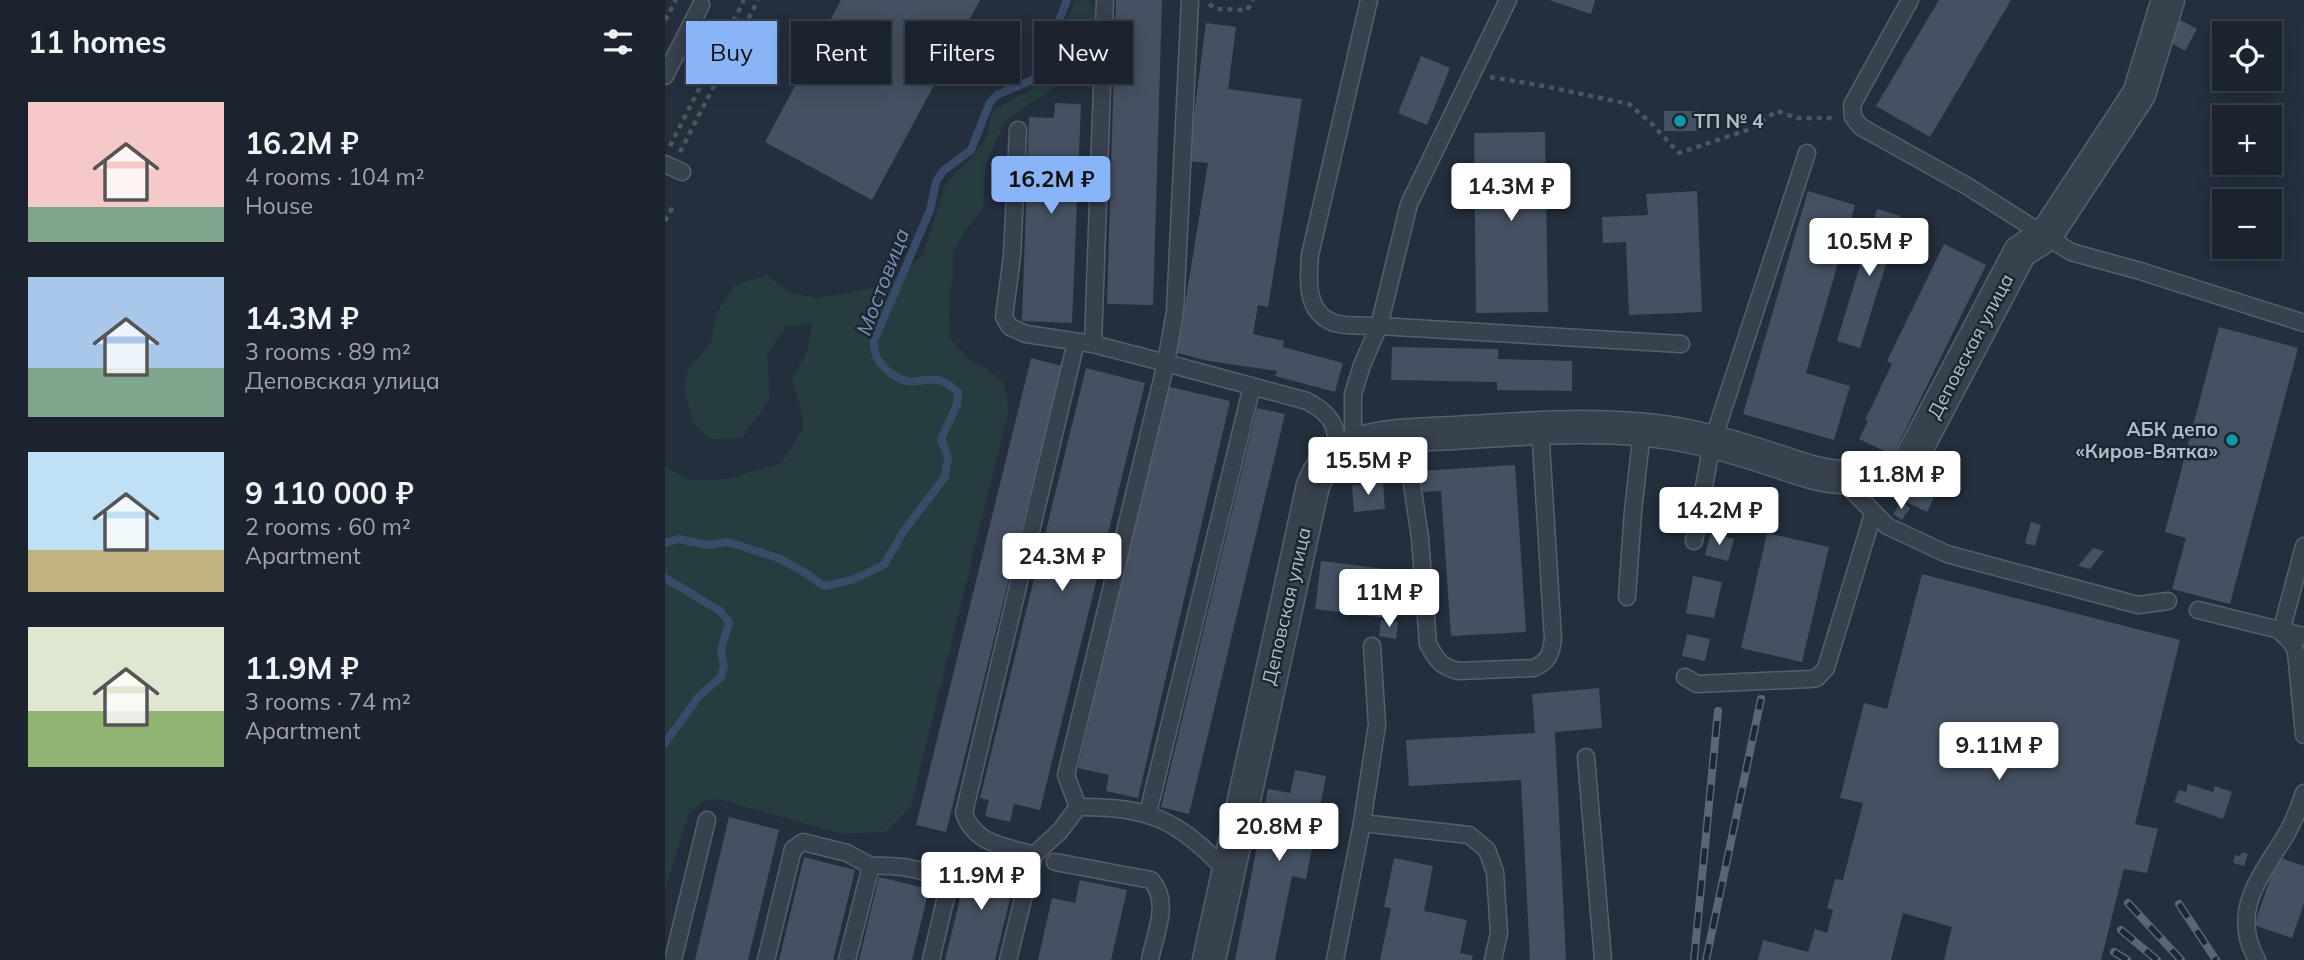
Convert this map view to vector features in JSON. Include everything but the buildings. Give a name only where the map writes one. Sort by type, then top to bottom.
[{"type":"street","name":"Деповская улица","points":[[1209,960],[1313,485],[1322,466],[1346,449],[1369,441],[1541,427],[1669,433],[1739,449],[1818,474],[1839,477],[1880,477],[1898,473],[1903,469],[2020,252],[2046,235],[2139,94],[2168,0]]},
{"type":"lane","points":[[1093,344],[1105,0]]},
{"type":"lane","points":[[1078,807],[1066,775],[1166,363],[1175,312],[1190,0]]},
{"type":"lane","points":[[1369,0],[1310,255],[1307,286],[1313,303],[1325,317],[1335,323],[1681,344]]},
{"type":"lane","points":[[1910,0],[1852,106],[1853,117],[1869,133],[1967,186],[2071,252],[2304,323]]},
{"type":"lane","points":[[665,76],[698,2]]},
{"type":"lane","points":[[1346,449],[1353,394],[1379,326],[1409,204],[1472,75],[1502,2]]},
{"type":"lane","points":[[1017,130],[1012,256],[1004,317],[1010,327],[1026,334],[1093,344],[1307,401],[1321,408],[1331,418],[1346,449]]},
{"type":"lane","points":[[1694,541],[1712,443],[1807,153]]},
{"type":"lane","points":[[1034,855],[982,839],[968,824],[964,813],[1076,342]]},
{"type":"lane","points":[[1148,813],[1252,386]]},
{"type":"lane","points":[[1405,436],[1420,538],[1428,644],[1436,660],[1446,668],[1458,671],[1534,668],[1545,663],[1551,653],[1553,639],[1541,427]]},
{"type":"lane","points":[[1627,597],[1642,431]]},
{"type":"lane","points":[[1839,477],[1887,526],[1918,542],[1972,562],[2138,605],[2168,601]]},
{"type":"lane","points":[[1685,677],[1697,684],[1810,679],[1821,675],[1826,668],[1873,514]]},
{"type":"lane","points":[[2281,632],[2304,546]]},
{"type":"lane","points":[[2198,610],[2304,636]]},
{"type":"lane","points":[[2281,632],[2292,643],[2296,652],[2304,735]]},
{"type":"lane","points":[[1335,960],[1362,822],[1377,725],[1372,646]]},
{"type":"lane","points":[[1586,757],[1602,960]]},
{"type":"lane","points":[[2257,960],[2249,945],[2247,933],[2249,902],[2260,873],[2290,829],[2304,793]]},
{"type":"lane","points":[[1078,807],[1109,806],[1148,813],[1203,846],[1227,872]]},
{"type":"lane","points":[[1008,960],[1034,855],[1060,831],[1078,807]]},
{"type":"lane","points":[[673,960],[707,820]]},
{"type":"lane","points":[[1362,822],[1469,835],[1487,850],[1495,872],[1499,933],[1493,960]]},
{"type":"lane","points":[[766,960],[793,849],[803,842],[847,853],[871,866],[890,865],[940,878],[949,888],[930,960]]},
{"type":"lane","points":[[1055,862],[1151,880],[1159,889],[1162,903],[1150,960]]},
{"type":"lane","points":[[847,960],[871,866]]},
{"type":"path","points":[[665,20],[676,0]]},
{"type":"path","points":[[671,164],[744,0]]},
{"type":"path","points":[[671,164],[758,0]]},
{"type":"path","points":[[1202,0],[1216,9],[1247,10],[1253,0]]},
{"type":"path","points":[[1472,75],[1545,86],[1629,104],[1653,124],[1679,153],[1750,129],[1777,111],[1797,118],[1853,117]]},
{"type":"path","points":[[665,221],[674,205]]},
{"type":"green space","points":[[1076,0],[1089,1],[1098,14],[1095,21],[1067,21]]},
{"type":"green space","points":[[1061,84],[1008,118],[985,168],[983,209],[966,229],[953,252],[949,337],[969,360],[986,368],[1004,384],[1009,409],[911,806],[886,832],[842,834],[718,799],[702,801],[689,814],[665,889],[665,467],[690,480],[726,479],[782,463],[804,427],[792,382],[808,348],[812,324],[786,326],[767,355],[770,398],[742,438],[709,439],[693,422],[684,391],[688,369],[711,343],[715,316],[734,286],[766,275],[791,293],[817,298],[884,286],[923,255],[946,183],[985,140],[993,111],[1035,86]]},
{"type":"waterway","name":"Мостовица","points":[[665,543],[678,539],[708,545],[728,542],[781,559],[824,586],[852,580],[884,565],[903,532],[945,477],[948,457],[941,439],[957,405],[958,392],[939,380],[906,381],[893,375],[879,360],[874,341],[930,210],[936,182],[943,171],[971,150],[990,102],[997,95],[1032,80],[1043,70],[1067,0]]},
{"type":"waterway","name":"Мостовица","points":[[665,578],[720,611],[729,622],[721,650],[724,666],[721,677],[699,696],[665,743]]},
{"type":"railway","points":[[1706,960],[1761,699]]},
{"type":"railway","points":[[1694,960],[1718,711]]},
{"type":"railway","points":[[2128,903],[2181,960]]},
{"type":"railway","points":[[2179,904],[2216,960]]},
{"type":"railway","points":[[2121,930],[2157,960]]},
{"type":"railway","points":[[2114,952],[2127,960]]},
{"type":"place","name":"ТП № 4","points":[[1680,121]]},
{"type":"place","name":"АБК депо «Киров-Вятка»","points":[[2232,440]]}]
